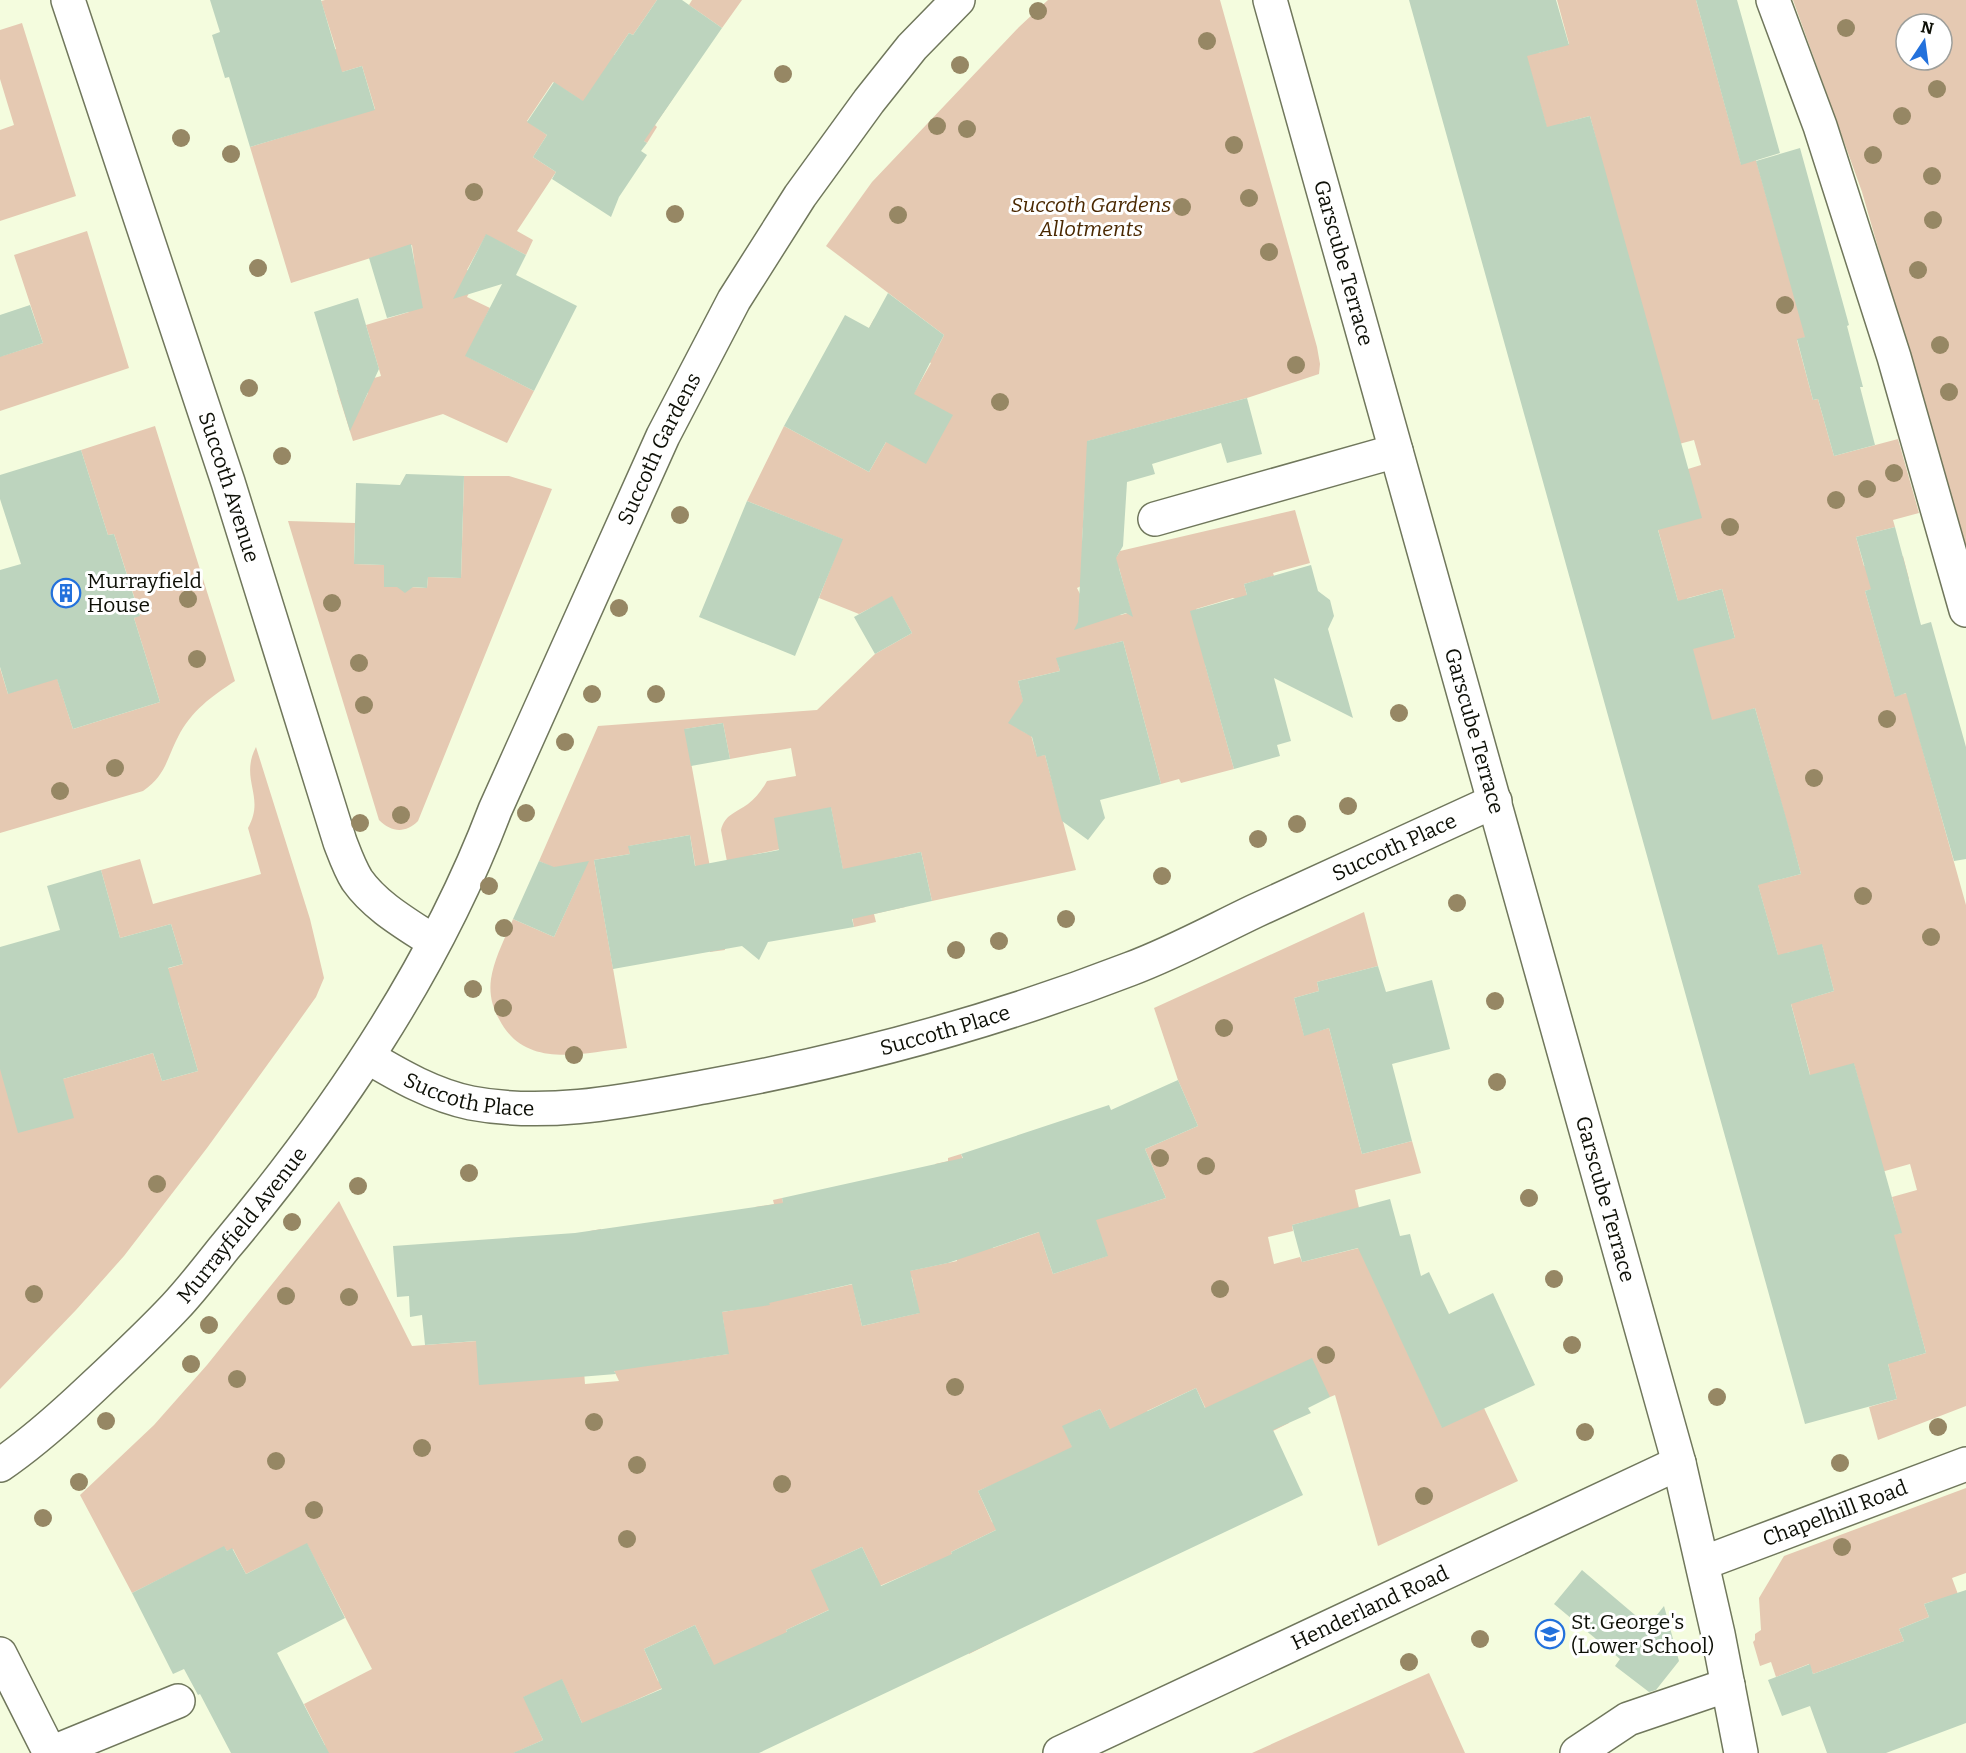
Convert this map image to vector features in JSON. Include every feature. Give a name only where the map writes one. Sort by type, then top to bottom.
[{"type":"street","name":"Succoth Avenue","points":[[68,0],[228,482],[340,842],[357,879],[370,896],[393,915],[434,942]]},
{"type":"street","name":"Succoth Gardens","points":[[434,942],[480,849],[495,810],[663,436],[734,300],[800,196],[869,101],[912,47],[958,0]]},
{"type":"street","name":"Garscube Terrace","points":[[1270,0],[1679,1463],[1703,1563],[1741,1753]]},
{"type":"street","points":[[1773,0],[1820,126],[1890,346],[1966,610]]},
{"type":"street","points":[[1155,519],[1396,451]]},
{"type":"street","name":"Succoth Place","points":[[368,1057],[428,1089],[455,1099],[486,1105],[538,1109],[610,1103],[833,1061],[982,1020],[1133,968],[1495,801]]},
{"type":"street","name":"Murrayfield Avenue","points":[[0,1465],[47,1430],[176,1306],[273,1190],[368,1057],[434,942]]},
{"type":"street","name":"Henderland Road","points":[[1060,1753],[1679,1463]]},
{"type":"street","name":"Chapelhill Road","points":[[1703,1563],[1966,1464]]},
{"type":"street","points":[[0,1654],[50,1753],[178,1701]]},
{"type":"street","points":[[1577,1753],[1628,1719],[1728,1685]]},
{"type":"green space","points":[[657,0],[633,35],[629,33],[614,55],[674,97],[655,125],[657,127],[647,143],[553,82],[527,121],[547,135],[533,157],[556,172],[517,231],[533,240],[526,255],[486,235],[467,270],[478,275],[467,297],[490,308],[466,356],[534,391],[507,443],[443,414],[353,441],[337,390],[340,389],[353,406],[363,403],[368,393],[364,381],[381,376],[366,325],[409,312],[397,273],[415,266],[412,245],[291,283],[250,147],[375,109],[362,66],[306,83],[300,61],[336,49],[321,1]]},
{"type":"green space","points":[[692,0],[742,0],[722,28],[689,5]]},
{"type":"green space","name":"Succoth Gardens Allotments","points":[[1048,0],[1220,0],[1317,347],[1319,374],[1247,398],[1088,441],[1082,543],[1117,556],[1120,551],[1295,510],[1310,563],[1244,584],[1250,606],[1233,598],[1196,609],[1210,663],[1205,664],[1234,769],[1181,783],[1179,779],[1161,784],[1123,641],[1057,659],[1060,671],[1018,681],[1024,703],[1019,707],[1015,717],[1021,730],[1031,735],[1037,756],[1045,755],[1076,870],[932,901],[921,852],[894,858],[905,907],[874,914],[876,922],[854,927],[831,808],[790,847],[752,855],[764,917],[740,930],[721,830],[725,820],[754,799],[767,781],[796,776],[791,748],[730,759],[723,723],[685,729],[725,950],[710,952],[690,835],[629,846],[630,854],[594,860],[627,1048],[592,1053],[556,1054],[539,1052],[524,1046],[510,1035],[495,1010],[490,989],[492,971],[513,919],[554,937],[580,880],[539,861],[598,726],[817,710],[875,654],[912,633],[892,597],[859,614],[819,598],[842,539],[747,501],[784,426],[869,472],[931,363],[869,328],[874,319],[935,353],[944,335],[826,246],[872,182],[1019,27]],"holes":[[[1119,568],[1131,612],[1121,615],[1087,608],[1077,588]]]},
{"type":"green space","points":[[1557,0],[1696,0],[1741,164],[1756,160],[1789,277],[1809,336],[1797,340],[1813,400],[1818,399],[1834,456],[1898,439],[1919,513],[1893,520],[1895,527],[1856,537],[1864,566],[1903,556],[1909,579],[1865,591],[1895,696],[1948,682],[1914,719],[1966,905],[1966,1406],[1878,1440],[1869,1407],[1897,1399],[1887,1360],[1898,1361],[1926,1353],[1912,1303],[1858,1242],[1901,1233],[1892,1197],[1917,1190],[1910,1164],[1867,1176],[1867,1111],[1854,1064],[1811,1078],[1790,1000],[1800,1001],[1834,991],[1822,945],[1787,953],[1779,959],[1757,882],[1769,882],[1801,874],[1755,708],[1712,724],[1691,644],[1735,638],[1722,589],[1688,598],[1679,605],[1657,526],[1688,469],[1701,465],[1694,440],[1638,455],[1596,139],[1590,116],[1560,124],[1548,132],[1525,52],[1538,53],[1569,44]]},
{"type":"green space","points":[[1793,0],[1966,0],[1966,553],[1862,192]]},
{"type":"green space","points":[[22,23],[76,196],[0,221],[0,130],[14,125],[0,79],[0,30]]},
{"type":"green space","points":[[87,231],[129,368],[0,411],[0,352],[2,356],[43,343],[14,255]]},
{"type":"green space","points":[[155,426],[235,681],[210,698],[189,719],[165,767],[151,785],[143,791],[0,833],[0,668],[8,694],[46,643],[73,729],[160,702],[134,618],[140,615],[114,534],[108,535],[81,450]]},
{"type":"green space","points":[[464,476],[509,476],[552,489],[418,821],[408,828],[398,830],[388,827],[379,820],[288,521],[355,523],[354,564],[388,565],[387,576],[384,576],[384,587],[401,587],[405,592],[410,587],[427,588],[428,577],[461,578]]},
{"type":"green space","points":[[256,747],[310,919],[324,978],[316,997],[286,1039],[207,1148],[124,1256],[0,1389],[0,1069],[63,1079],[153,1053],[162,1081],[198,1071],[178,1002],[132,979],[183,964],[171,924],[120,938],[101,870],[140,859],[153,904],[261,874],[248,828],[253,817],[254,797],[250,769]]},
{"type":"green space","points":[[1364,912],[1378,966],[1317,982],[1319,991],[1294,998],[1304,1035],[1329,1028],[1362,1154],[1412,1141],[1421,1173],[1355,1190],[1359,1208],[1292,1225],[1293,1231],[1268,1237],[1274,1264],[1300,1257],[1302,1262],[1359,1248],[1442,1427],[1484,1408],[1518,1481],[1378,1546],[1335,1395],[1330,1397],[1269,1378],[1289,1423],[1273,1431],[1211,1420],[1196,1388],[1147,1411],[1161,1443],[1128,1467],[1100,1409],[1063,1427],[1080,1463],[1006,1479],[978,1491],[992,1522],[1002,1527],[951,1552],[993,1642],[969,1654],[928,1565],[875,1588],[877,1578],[862,1547],[812,1570],[835,1607],[786,1630],[827,1720],[709,1667],[710,1657],[695,1625],[644,1649],[658,1681],[667,1686],[618,1708],[638,1753],[596,1753],[562,1680],[524,1697],[543,1740],[514,1753],[309,1753],[325,1745],[304,1704],[372,1669],[307,1544],[246,1574],[233,1549],[227,1551],[224,1547],[132,1593],[80,1495],[154,1425],[207,1365],[339,1201],[412,1346],[581,1333],[585,1384],[619,1381],[601,1344],[590,1231],[601,1229],[615,1327],[672,1362],[728,1354],[723,1319],[717,1313],[769,1304],[755,1207],[774,1204],[773,1200],[782,1198],[804,1295],[858,1283],[854,1291],[862,1326],[919,1313],[912,1278],[904,1272],[957,1261],[935,1164],[948,1161],[948,1158],[961,1154],[993,1248],[1045,1230],[1042,1241],[1053,1274],[1107,1256],[1088,1216],[1166,1198],[1145,1149],[1198,1126],[1178,1080],[1154,1008]]},
{"type":"green space","points":[[1966,1488],[1966,1573],[1952,1578],[1966,1616],[1966,1689],[1933,1601],[1924,1604],[1929,1617],[1899,1629],[1904,1641],[1813,1674],[1809,1664],[1776,1677],[1771,1662],[1760,1666],[1753,1642],[1755,1634],[1761,1630],[1759,1598],[1784,1556]]},
{"type":"green space","points":[[1429,1673],[1465,1753],[1252,1753]]},
{"type":"building","points":[[210,0],[321,0],[342,72],[362,66],[375,110],[250,147],[229,77],[225,78],[212,35],[220,32]]},
{"type":"building","points":[[657,0],[682,0],[722,28],[644,141],[647,143],[641,151],[647,155],[619,197],[611,217],[552,179],[556,172],[533,157],[547,135],[527,122],[554,82],[583,101],[629,33],[633,35]]},
{"type":"building","points":[[1409,0],[1556,0],[1569,45],[1527,56],[1547,127],[1590,116],[1702,518],[1658,530],[1678,601],[1722,589],[1735,638],[1693,649],[1712,720],[1755,708],[1788,825],[1801,874],[1758,885],[1778,955],[1822,944],[1834,991],[1791,1004],[1810,1075],[1854,1063],[1902,1233],[1894,1235],[1926,1353],[1888,1364],[1897,1399],[1805,1424]]},
{"type":"building","points":[[1696,0],[1737,0],[1780,153],[1741,165]]},
{"type":"building","points":[[1800,148],[1849,325],[1847,326],[1863,387],[1860,387],[1875,445],[1834,456],[1818,399],[1813,400],[1797,339],[1805,337],[1756,161]]},
{"type":"building","points":[[486,234],[526,255],[516,275],[577,306],[534,391],[465,356],[502,284],[453,299]]},
{"type":"building","points":[[411,244],[423,308],[387,318],[369,258]]},
{"type":"building","points":[[888,293],[944,335],[914,394],[953,415],[926,464],[886,442],[869,472],[784,426],[845,315],[869,328]]},
{"type":"building","points":[[358,298],[379,369],[350,431],[314,312]]},
{"type":"building","points":[[30,305],[43,343],[0,357],[0,315]]},
{"type":"building","points":[[1247,398],[1262,454],[1227,463],[1221,443],[1152,464],[1155,474],[1127,482],[1123,546],[1116,558],[1133,617],[1126,613],[1074,630],[1078,622],[1087,441]]},
{"type":"building","name":"Murrayfield House","points":[[81,450],[108,535],[114,534],[140,616],[134,618],[160,702],[73,729],[57,679],[8,694],[0,667],[0,570],[21,564],[0,499],[0,475]]},
{"type":"building","points":[[406,474],[464,476],[461,578],[428,577],[427,588],[413,587],[405,593],[397,587],[384,587],[384,565],[354,564],[356,483],[400,485]]},
{"type":"building","points":[[747,501],[843,539],[795,656],[699,617]]},
{"type":"building","points":[[1895,527],[1921,625],[1931,622],[1966,747],[1966,859],[1954,861],[1906,693],[1895,697],[1865,591],[1871,589],[1856,537]]},
{"type":"building","points":[[1311,565],[1318,591],[1330,600],[1334,616],[1328,629],[1353,718],[1274,678],[1291,741],[1277,745],[1280,756],[1234,769],[1190,611],[1247,595],[1244,584]]},
{"type":"building","points":[[892,596],[912,633],[875,654],[854,617]]},
{"type":"building","points":[[1123,641],[1161,784],[1100,800],[1105,818],[1088,840],[1062,821],[1045,755],[1037,757],[1032,737],[1008,723],[1023,701],[1018,681],[1060,671],[1056,658]]},
{"type":"building","points":[[723,723],[730,759],[691,766],[684,729]]},
{"type":"building","points":[[831,807],[843,869],[921,852],[932,901],[852,919],[854,927],[768,942],[759,960],[742,946],[613,969],[594,860],[630,854],[628,846],[690,835],[695,866],[779,850],[774,818]]},
{"type":"building","points":[[539,861],[554,867],[589,861],[554,937],[513,919]]},
{"type":"building","points":[[101,870],[120,938],[171,924],[183,964],[168,968],[198,1071],[162,1081],[153,1053],[63,1079],[74,1118],[18,1133],[0,1069],[0,947],[60,930],[47,886]]},
{"type":"building","points":[[1378,966],[1386,992],[1432,980],[1450,1049],[1392,1064],[1412,1141],[1362,1154],[1329,1028],[1304,1036],[1294,998],[1319,991],[1317,982]]},
{"type":"building","points":[[1178,1080],[1198,1126],[1145,1149],[1166,1198],[1096,1220],[1108,1256],[1053,1274],[1039,1232],[948,1263],[910,1271],[920,1313],[862,1326],[852,1284],[769,1303],[770,1305],[722,1312],[729,1354],[614,1371],[616,1374],[479,1385],[476,1341],[425,1345],[422,1315],[410,1317],[409,1296],[397,1297],[393,1246],[575,1233],[783,1203],[782,1198],[963,1158],[961,1154],[1109,1105],[1111,1110]]},
{"type":"building","points":[[1390,1199],[1400,1236],[1410,1234],[1421,1276],[1429,1272],[1449,1314],[1493,1293],[1535,1385],[1442,1428],[1358,1248],[1302,1262],[1292,1225]]},
{"type":"building","points":[[1312,1358],[1330,1397],[1308,1408],[1311,1413],[1273,1430],[1303,1495],[759,1753],[513,1753],[543,1740],[523,1697],[562,1679],[582,1723],[662,1689],[644,1649],[695,1625],[714,1665],[829,1610],[811,1570],[862,1547],[881,1586],[952,1554],[951,1552],[996,1530],[978,1491],[1072,1447],[1062,1426],[1100,1409],[1110,1429],[1196,1388],[1205,1408]]},
{"type":"building","points":[[307,1543],[345,1618],[277,1653],[329,1753],[231,1753],[184,1669],[173,1674],[132,1593],[224,1546],[227,1551],[232,1548],[246,1574]]},
{"type":"building","points":[[1582,1570],[1648,1626],[1664,1606],[1679,1661],[1656,1690],[1649,1692],[1615,1666],[1620,1659],[1554,1604]]},
{"type":"building","points":[[1966,1590],[1966,1723],[1886,1753],[1827,1753],[1810,1706],[1782,1716],[1768,1680],[1810,1664],[1813,1674],[1904,1641],[1899,1629],[1929,1617],[1924,1604]]},
{"type":"place","name":"Murrayfield House","points":[[66,593]]},
{"type":"place","name":"St. George's (Lower School)","points":[[1550,1634]]}]
